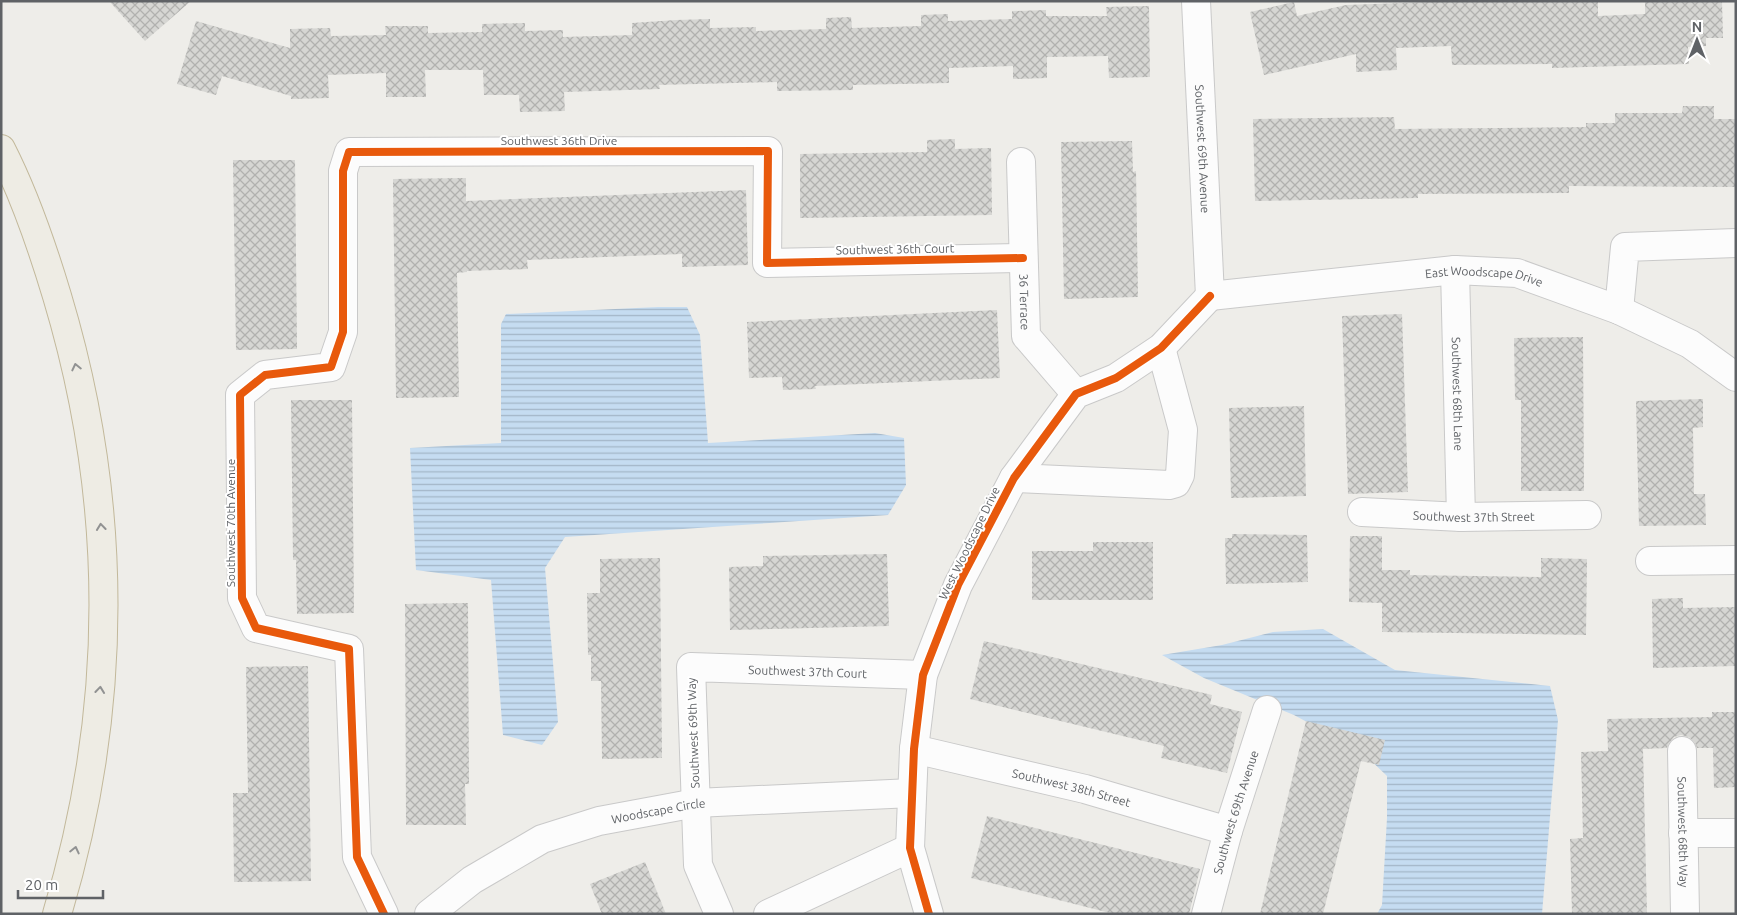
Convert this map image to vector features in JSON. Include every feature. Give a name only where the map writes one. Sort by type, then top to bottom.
[{"type":"highway","points":[[1,149],[31,216],[69,336],[86,411],[96,476],[102,537],[102,675],[94,744],[86,800],[71,868],[57,914]]},
{"type":"street","name":"Southwest 69th Avenue","points":[[1196,1],[1210,296]]},
{"type":"street","name":"Southwest 36th Drive","points":[[349,152],[768,151],[767,262]]},
{"type":"street","name":"Southwest 70th Avenue","points":[[349,152],[343,172],[343,332],[331,367],[265,375],[240,395],[242,598],[256,628],[349,649],[357,857],[384,914]]},
{"type":"street","name":"36 Terrace","points":[[1021,162],[1026,336],[1076,394]]},
{"type":"street","points":[[1619,310],[1625,247],[1736,243]]},
{"type":"street","name":"Southwest 36th Court","points":[[767,262],[1023,258]]},
{"type":"street","name":"East Woodscape Drive","points":[[1210,296],[1455,270],[1517,273],[1619,310],[1690,344],[1736,377]]},
{"type":"street","name":"Southwest 68th Lane","points":[[1455,270],[1461,517]]},
{"type":"street","points":[[1076,394],[1116,378],[1161,348],[1210,296]]},
{"type":"street","points":[[1014,478],[1168,486],[1176,483],[1180,475],[1183,430],[1161,348]]},
{"type":"street","name":"West Woodscape Drive","points":[[929,914],[910,848],[914,749],[923,675],[958,585],[1014,478],[1076,394]]},
{"type":"street","name":"Southwest 37th Street","points":[[1362,512],[1461,517],[1587,515]]},
{"type":"street","points":[[1650,562],[1736,560]]},
{"type":"street","name":"Southwest 37th Court","points":[[691,667],[923,675]]},
{"type":"street","name":"Southwest 69th Way","points":[[691,667],[698,865],[719,914]]},
{"type":"street","name":"Southwest 69th Avenue","points":[[1206,914],[1228,831],[1267,710]]},
{"type":"street","name":"Southwest 38th Street","points":[[914,749],[1085,789],[1228,831]]},
{"type":"street","name":"Southwest 68th Way","points":[[1682,751],[1685,914]]},
{"type":"street","name":"Woodscape Circle","points":[[430,914],[472,880],[542,839],[599,821],[696,803],[912,793]]},
{"type":"street","points":[[1683,833],[1736,833]]},
{"type":"street","points":[[768,914],[910,848]]},
{"type":"water","points":[[687,307],[700,335],[708,443],[875,433],[904,438],[906,485],[888,515],[565,537],[545,568],[558,722],[542,745],[503,735],[491,580],[416,570],[410,448],[501,443],[501,324],[506,314]]},
{"type":"water","points":[[1323,629],[1395,670],[1550,686],[1558,720],[1542,914],[1377,914],[1382,905],[1387,818],[1387,776],[1361,751],[1294,715],[1204,678],[1162,655],[1222,645],[1273,632]]},
{"type":"building","points":[[109,1],[191,1],[145,41]]},
{"type":"building","points":[[1459,1],[1598,1],[1598,16],[1645,14],[1645,1],[1722,1],[1723,38],[1706,38],[1706,46],[1688,47],[1689,64],[1552,68],[1552,64],[1452,65],[1451,46],[1396,48],[1397,70],[1356,72],[1356,54],[1264,75],[1250,12],[1294,2],[1297,16],[1346,5]]},
{"type":"building","points":[[1149,6],[1150,77],[1109,78],[1108,56],[1047,57],[1047,78],[1013,79],[1013,66],[949,68],[949,83],[853,85],[853,90],[777,91],[777,82],[659,85],[660,89],[564,92],[565,111],[520,112],[519,95],[484,95],[483,70],[425,70],[426,97],[386,97],[386,73],[328,75],[329,98],[291,99],[291,96],[222,76],[216,95],[177,84],[196,21],[290,48],[290,29],[330,28],[331,36],[386,35],[385,26],[428,26],[428,33],[482,32],[482,24],[525,23],[525,31],[563,30],[563,37],[632,35],[632,23],[676,20],[710,19],[710,28],[756,27],[756,31],[826,29],[826,18],[851,17],[852,28],[921,26],[921,15],[948,14],[948,21],[1012,19],[1012,11],[1046,10],[1046,16],[1107,16],[1106,7]]},
{"type":"building","points":[[1683,106],[1714,106],[1714,119],[1736,119],[1736,187],[1569,186],[1569,193],[1418,194],[1418,198],[1255,201],[1253,119],[1394,117],[1395,129],[1586,127],[1586,123],[1615,123],[1615,113],[1682,113]]},
{"type":"building","points":[[955,139],[955,149],[991,148],[992,215],[800,218],[800,154],[927,152],[927,140]]},
{"type":"building","points":[[1132,141],[1133,172],[1136,171],[1138,297],[1064,299],[1061,142]]},
{"type":"building","points":[[233,160],[295,160],[297,349],[236,350]]},
{"type":"building","points":[[466,178],[466,201],[746,190],[748,265],[682,267],[682,254],[527,260],[528,269],[457,273],[459,397],[396,398],[393,179]]},
{"type":"building","points":[[997,310],[1000,378],[815,386],[816,389],[783,390],[782,377],[749,378],[747,322]]},
{"type":"building","points":[[1402,314],[1408,492],[1348,494],[1342,316]]},
{"type":"building","points":[[1583,337],[1584,491],[1521,491],[1521,400],[1515,400],[1514,338]]},
{"type":"building","points":[[1703,399],[1703,427],[1693,428],[1694,494],[1705,494],[1706,525],[1639,526],[1636,401]]},
{"type":"building","points":[[291,400],[352,400],[354,613],[297,614],[296,560],[293,560]]},
{"type":"building","points":[[1304,406],[1306,496],[1231,498],[1229,408]]},
{"type":"building","points":[[1232,534],[1307,535],[1308,582],[1226,584],[1225,538],[1232,538]]},
{"type":"building","points":[[1350,536],[1382,536],[1382,570],[1410,570],[1410,575],[1541,577],[1541,558],[1587,559],[1586,635],[1382,632],[1382,603],[1349,602]]},
{"type":"building","points":[[1093,542],[1153,542],[1153,600],[1032,600],[1032,551],[1093,551]]},
{"type":"building","points":[[887,554],[889,626],[730,630],[729,567],[763,566],[763,556]]},
{"type":"building","points":[[660,558],[662,758],[602,759],[601,681],[591,681],[591,655],[588,655],[587,593],[600,593],[600,559]]},
{"type":"building","points":[[1683,598],[1683,608],[1736,607],[1736,666],[1653,668],[1652,599]]},
{"type":"building","points":[[468,603],[469,784],[465,784],[466,825],[406,825],[405,604]]},
{"type":"building","points":[[984,641],[1212,695],[1210,704],[1242,712],[1227,773],[1161,758],[1164,746],[970,699]]},
{"type":"building","points":[[308,666],[311,881],[234,882],[233,793],[248,793],[246,667]]},
{"type":"building","points":[[1712,712],[1736,712],[1736,787],[1714,788],[1713,748],[1697,748],[1689,737],[1681,735],[1674,737],[1667,748],[1643,749],[1647,914],[1572,914],[1570,839],[1583,838],[1581,752],[1608,751],[1607,719],[1712,717]]},
{"type":"building","points":[[1306,721],[1385,740],[1379,765],[1361,761],[1323,914],[1260,914]]},
{"type":"building","points":[[987,816],[1200,869],[1189,914],[1114,914],[971,878]]},
{"type":"building","points":[[645,862],[666,914],[602,914],[590,884]]},
{"type":"cycle path","points":[[384,914],[357,857],[349,649],[256,628],[242,598],[240,395],[265,375],[331,367],[343,332],[343,171],[349,152],[768,151],[767,263],[1023,258]]},
{"type":"cycle path","points":[[929,914],[910,848],[914,749],[923,675],[958,585],[1014,478],[1076,394],[1116,378],[1161,348],[1210,296]]}]
